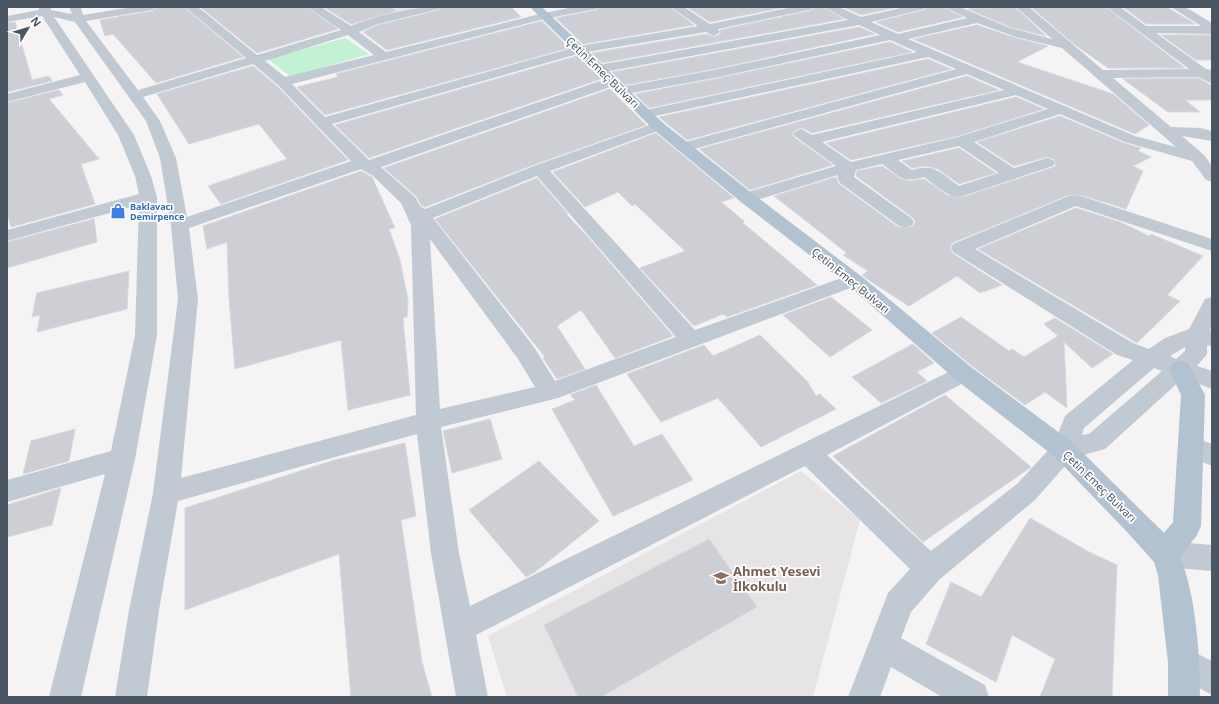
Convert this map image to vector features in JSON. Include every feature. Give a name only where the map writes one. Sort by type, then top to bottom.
[{"type":"main road","name":"Çetin Emeç Bulvarı","points":[[540,11],[610,81],[652,120],[747,198],[854,280],[963,373],[1064,450],[1138,524],[1165,554]]},
{"type":"main road","points":[[1180,369],[1193,395],[1201,451],[1187,526],[1165,554],[1173,575],[1184,664],[1184,697]]},
{"type":"street","points":[[7,19],[45,10],[77,13],[152,7]]},
{"type":"street","points":[[191,7],[283,82],[365,165],[379,173],[416,208],[526,353],[550,392]]},
{"type":"street","points":[[312,7],[350,31],[385,57]]},
{"type":"street","points":[[136,95],[350,31],[374,21],[435,7]]},
{"type":"street","points":[[283,82],[385,57],[540,11],[592,7]]},
{"type":"street","points":[[677,7],[734,45]]},
{"type":"street","points":[[765,7],[777,14]]},
{"type":"street","points":[[322,122],[580,50],[708,28],[809,7]]},
{"type":"street","points":[[830,7],[929,53],[1130,139],[1198,158]]},
{"type":"street","points":[[180,225],[365,165],[610,81],[734,45],[859,21],[920,7]]},
{"type":"street","points":[[950,7],[1026,36],[1052,43],[1064,44]]},
{"type":"street","points":[[1022,7],[1198,158],[1212,177]]},
{"type":"street","points":[[1113,7],[1209,75]]},
{"type":"street","points":[[1177,7],[1212,29]]},
{"type":"street","points":[[45,10],[67,48],[88,76],[126,135],[142,176],[148,197],[146,335],[122,460],[64,697]]},
{"type":"street","points":[[77,13],[153,121],[168,158],[180,225],[188,299],[166,493],[144,610],[131,697]]},
{"type":"street","points":[[610,81],[714,74],[978,18]]},
{"type":"street","points":[[1144,29],[1212,29]]},
{"type":"street","points":[[416,208],[540,169],[652,120],[929,53]]},
{"type":"street","points":[[684,146],[968,70]]},
{"type":"street","points":[[1100,74],[1209,75]]},
{"type":"street","points":[[7,98],[88,76]]},
{"type":"street","points":[[809,140],[1017,91]]},
{"type":"street","points":[[747,198],[848,167],[962,140],[1062,109]]},
{"type":"street","points":[[778,120],[848,167]]},
{"type":"street","points":[[1166,131],[1200,133],[1212,136]]},
{"type":"street","points":[[962,140],[1012,174]]},
{"type":"street","points":[[885,159],[910,176],[926,171],[957,192],[1047,163]]},
{"type":"street","points":[[848,167],[846,179],[905,222]]},
{"type":"street","points":[[540,169],[692,341]]},
{"type":"street","points":[[7,236],[148,197]]},
{"type":"street","points":[[1212,245],[1075,200],[960,248],[1125,349],[1212,380]]},
{"type":"street","points":[[416,208],[420,225],[428,421],[445,553],[472,697]]},
{"type":"street","points":[[166,493],[428,421],[550,392],[692,341],[854,280]]},
{"type":"street","points":[[1064,450],[1096,442],[1196,354],[1204,337],[1212,304]]},
{"type":"street","points":[[864,697],[899,603],[930,569],[1026,492],[1064,450],[1074,423],[1150,359],[1173,343],[1204,337]]},
{"type":"street","points":[[459,627],[808,453],[963,373]]},
{"type":"street","points":[[808,453],[930,569]]},
{"type":"street","points":[[7,491],[122,460]]},
{"type":"street","points":[[1165,554],[1212,558]]},
{"type":"street","points":[[883,645],[973,697]]},
{"type":"street","points":[[1184,664],[1212,679]]},
{"type":"shaded area","points":[[323,7],[427,7],[352,25]]},
{"type":"shaded area","name":"Ahmet Yesevi İlkokulu","points":[[801,471],[860,520],[813,697],[507,697],[488,636]]},
{"type":"green space","points":[[345,38],[369,54],[291,77],[268,59]]},
{"type":"building","points":[[159,7],[184,7],[243,57],[156,83],[113,34],[105,36],[100,20],[152,11]]},
{"type":"building","points":[[200,7],[306,7],[338,29],[257,53]]},
{"type":"building","points":[[324,7],[390,7],[396,11],[351,24]]},
{"type":"building","points":[[442,7],[511,7],[521,17],[387,50],[363,32],[378,25],[439,10]]},
{"type":"building","points":[[600,7],[670,7],[694,25],[583,44],[556,18],[596,10]]},
{"type":"building","points":[[687,7],[786,7],[710,22]]},
{"type":"building","points":[[816,7],[823,7],[844,19],[602,63],[592,53],[706,34],[715,37],[721,33],[720,30],[809,11]]},
{"type":"building","points":[[843,7],[898,7],[861,15]]},
{"type":"building","points":[[928,7],[944,7],[963,17],[898,32],[876,22],[924,10]]},
{"type":"building","points":[[1015,7],[1046,36],[1010,27],[968,9]]},
{"type":"building","points":[[1031,7],[1106,7],[1185,68],[1108,68],[1074,44]]},
{"type":"building","points":[[1123,7],[1167,7],[1195,24],[1146,24]]},
{"type":"building","points":[[542,21],[569,48],[325,115],[297,87],[338,77],[336,74]]},
{"type":"building","points":[[15,22],[32,80],[49,76],[52,81],[7,92],[7,23]]},
{"type":"building","points":[[977,25],[1016,38],[1048,46],[1017,62],[1113,94],[1149,125],[1135,134],[913,39]]},
{"type":"building","points":[[859,27],[875,34],[714,69],[625,85],[612,72]]},
{"type":"building","points":[[1161,35],[1212,35],[1212,60],[1196,60]]},
{"type":"building","points":[[890,42],[912,52],[649,108],[635,94],[714,79]]},
{"type":"building","points":[[577,56],[601,79],[369,158],[335,125]]},
{"type":"building","points":[[928,59],[951,69],[687,140],[659,117]]},
{"type":"building","points":[[253,66],[277,86],[348,160],[221,204],[208,186],[287,159],[259,124],[189,144],[157,94]]},
{"type":"building","points":[[967,76],[999,90],[812,133],[802,128],[795,130],[792,134],[795,138],[833,165],[750,190],[699,149]]},
{"type":"building","points":[[1199,78],[1212,86],[1212,100],[1185,100],[1200,112],[1168,112],[1123,79]]},
{"type":"building","points":[[610,89],[646,125],[533,165],[425,207],[421,205],[416,196],[384,168]]},
{"type":"building","points":[[59,90],[63,95],[49,99],[99,159],[81,164],[95,204],[11,227],[7,214],[7,103]]},
{"type":"building","points":[[1016,97],[1044,109],[958,136],[851,160],[826,143]]},
{"type":"building","points":[[1060,116],[1124,143],[1141,148],[1138,151],[1151,157],[1133,166],[1143,171],[1126,209],[1081,195],[1069,195],[952,243],[950,247],[952,253],[1002,285],[980,293],[957,276],[909,306],[862,275],[868,271],[843,255],[847,253],[774,196],[836,177],[839,184],[898,227],[911,227],[916,222],[912,217],[856,176],[857,171],[882,166],[901,179],[911,181],[924,179],[947,195],[963,197],[1054,167],[1056,164],[1054,159],[1047,157],[1014,166],[977,142]]},
{"type":"building","points":[[656,133],[734,198],[721,202],[744,221],[743,223],[817,285],[727,317],[723,314],[694,326],[640,268],[685,251],[635,204],[632,206],[618,192],[585,207],[553,172]]},
{"type":"building","points":[[959,148],[996,173],[959,184],[938,169],[926,166],[912,168],[902,161]]},
{"type":"building","points":[[361,171],[372,177],[395,228],[389,229],[400,260],[408,300],[407,317],[403,318],[410,395],[348,410],[341,340],[235,369],[229,298],[227,242],[207,249],[203,226]]},
{"type":"building","points":[[537,178],[568,214],[566,214],[587,236],[673,336],[615,358],[581,310],[557,326],[585,369],[557,379],[543,358],[545,357],[435,219]]},
{"type":"building","points":[[1076,208],[1120,222],[1149,236],[1151,234],[1203,256],[1167,295],[1180,301],[1137,343],[978,249]]},
{"type":"building","points":[[94,219],[97,242],[7,268],[7,242]]},
{"type":"building","points":[[129,271],[127,309],[37,332],[40,315],[32,317],[37,293]]},
{"type":"building","points":[[831,297],[872,330],[830,357],[783,315]]},
{"type":"building","points":[[961,317],[1009,351],[1012,349],[1024,357],[1058,336],[1044,324],[1055,318],[1113,354],[1092,368],[1064,342],[1067,408],[1045,392],[1025,405],[972,366],[932,333]]},
{"type":"building","points":[[760,335],[807,381],[816,396],[820,394],[836,409],[761,447],[718,398],[661,422],[627,374],[704,345],[713,356]]},
{"type":"building","points":[[913,344],[934,363],[917,372],[927,381],[881,403],[852,377]]},
{"type":"building","points":[[596,385],[634,446],[662,434],[693,480],[613,516],[552,409],[575,400],[570,395]]},
{"type":"building","points":[[945,395],[1031,467],[923,542],[833,456]]},
{"type":"building","points":[[490,419],[502,459],[452,473],[443,431]]},
{"type":"building","points":[[75,429],[69,461],[23,474],[31,441]]},
{"type":"building","points":[[405,443],[416,516],[401,520],[422,662],[432,697],[351,697],[339,554],[185,610],[185,508],[331,461]]},
{"type":"building","points":[[539,461],[599,521],[535,572],[526,577],[469,510]]},
{"type":"building","points":[[61,488],[52,525],[7,537],[7,505]]},
{"type":"building","points":[[1030,518],[1089,552],[1117,565],[1112,697],[1040,697],[1055,659],[1012,635],[996,682],[926,644],[951,582],[981,597]]},
{"type":"building","points":[[709,539],[757,607],[601,697],[578,697],[544,625]]},
{"type":"place","name":"Baklavacı Demirpence","points":[[118,211]]},
{"type":"place","name":"Ahmet Yesevi İlkokulu","points":[[721,578]]}]
